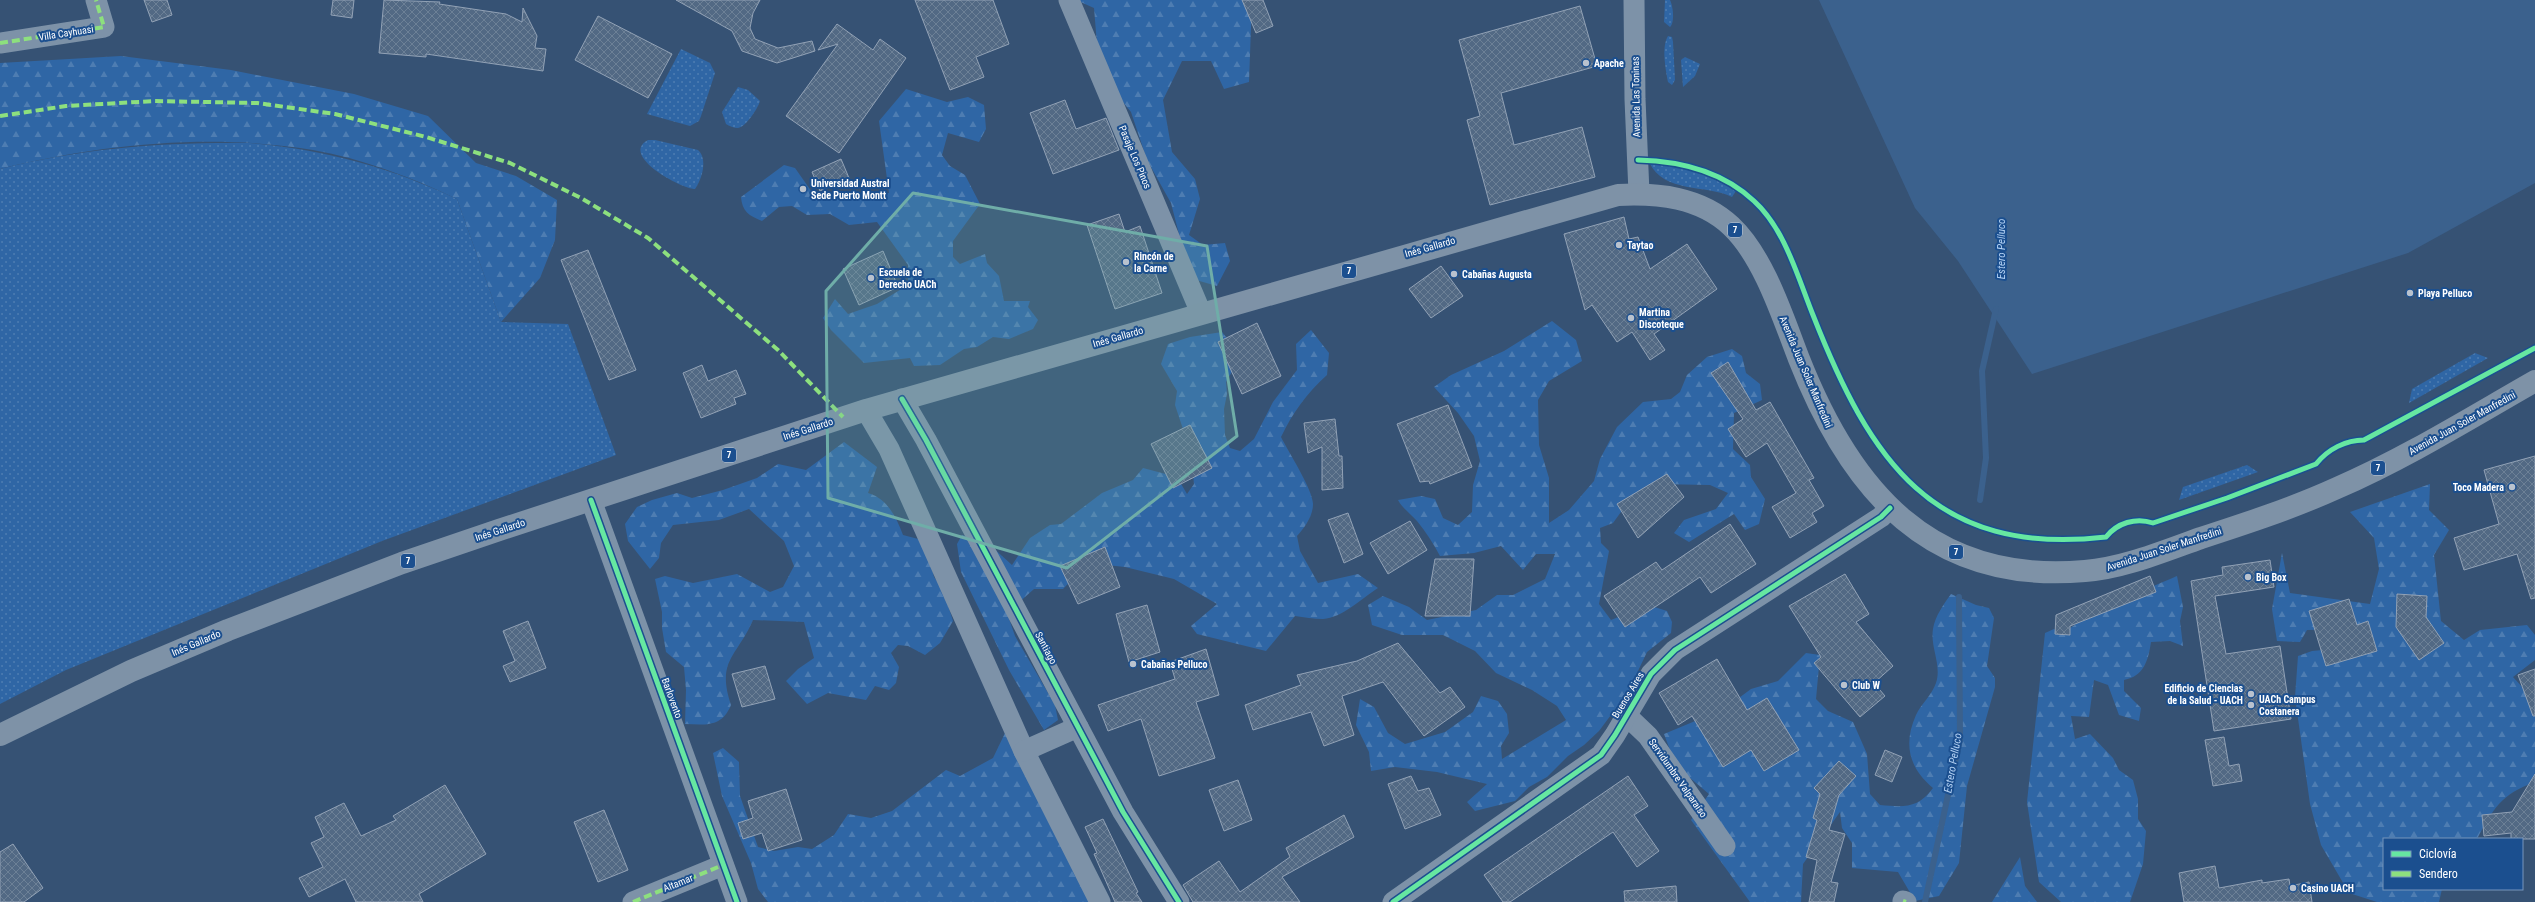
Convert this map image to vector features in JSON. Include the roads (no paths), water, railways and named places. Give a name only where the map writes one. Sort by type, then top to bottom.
[{"type":"highway","name":"Inés Gallardo","points":[[0,735],[131,671],[299,601],[402,563],[591,500],[902,399],[1605,197],[1639,193]]},
{"type":"highway","name":"Avenida Juan Soler Manfredini","points":[[1639,193],[1673,197],[1702,207],[1718,216],[1736,231],[1750,251],[1771,291],[1829,428],[1861,477],[1890,508],[1929,539],[1983,562],[2056,573],[2107,568],[2256,520],[2337,488],[2419,448],[2535,381]]},
{"type":"street","name":"Villa Cayhuasi","points":[[0,44],[104,27],[96,0]]},
{"type":"street","name":"Pasaje Los Pinos","points":[[1069,0],[1201,313]]},
{"type":"street","name":"Avenida Las Toninas","points":[[1634,0],[1635,99],[1639,193]]},
{"type":"street","name":"Santiago","points":[[902,399],[1123,812],[1179,902]]},
{"type":"street","points":[[866,410],[889,449],[1024,751],[1100,902]]},
{"type":"street","name":"Barlovento","points":[[591,500],[737,902]]},
{"type":"street","name":"Buenos Aires","points":[[1393,902],[1601,755],[1615,735],[1650,674],[1675,650],[1881,517],[1890,508]]},
{"type":"street","name":"Servidumbre Valparaíso","points":[[1626,715],[1648,736],[1726,846]]},
{"type":"street","points":[[1024,751],[1078,727]]},
{"type":"street","name":"Altamar","points":[[633,902],[723,865]]},
{"type":"water","points":[[1819,0],[2535,0],[2535,183],[2408,253],[2032,374],[1958,261],[1915,208]]},
{"type":"waterway","name":"Estero Pelluco","points":[[1980,500],[1986,458],[1982,371],[1996,309]]},
{"type":"waterway","name":"Estero Pelluco","points":[[1925,902],[1960,739],[1959,597]]},
{"type":"place","name":"Apache","points":[[1586,63]]},
{"type":"place","name":"Universidad Austral Sede Puerto Montt","points":[[803,189]]},
{"type":"place","name":"Taytao","points":[[1619,245]]},
{"type":"place","name":"Rincón de la Carne","points":[[1126,262]]},
{"type":"place","name":"Cabañas Augusta","points":[[1454,274]]},
{"type":"place","name":"Escuela de Derecho UACh","points":[[871,278]]},
{"type":"place","name":"Playa Pelluco","points":[[2410,293]]},
{"type":"place","name":"Martina Discoteque","points":[[1631,318]]},
{"type":"place","name":"Toco Madera","points":[[2512,487]]},
{"type":"place","name":"Big Box","points":[[2248,577]]},
{"type":"place","name":"Cabañas Pelluco","points":[[1133,664]]},
{"type":"place","name":"Club W","points":[[1844,685]]},
{"type":"place","name":"Edificio de Ciencias de la Salud - UACH","points":[[2251,694]]},
{"type":"place","name":"UACh Campus Costanera","points":[[2251,705]]},
{"type":"place","name":"Casino UACH","points":[[2293,888]]}]
